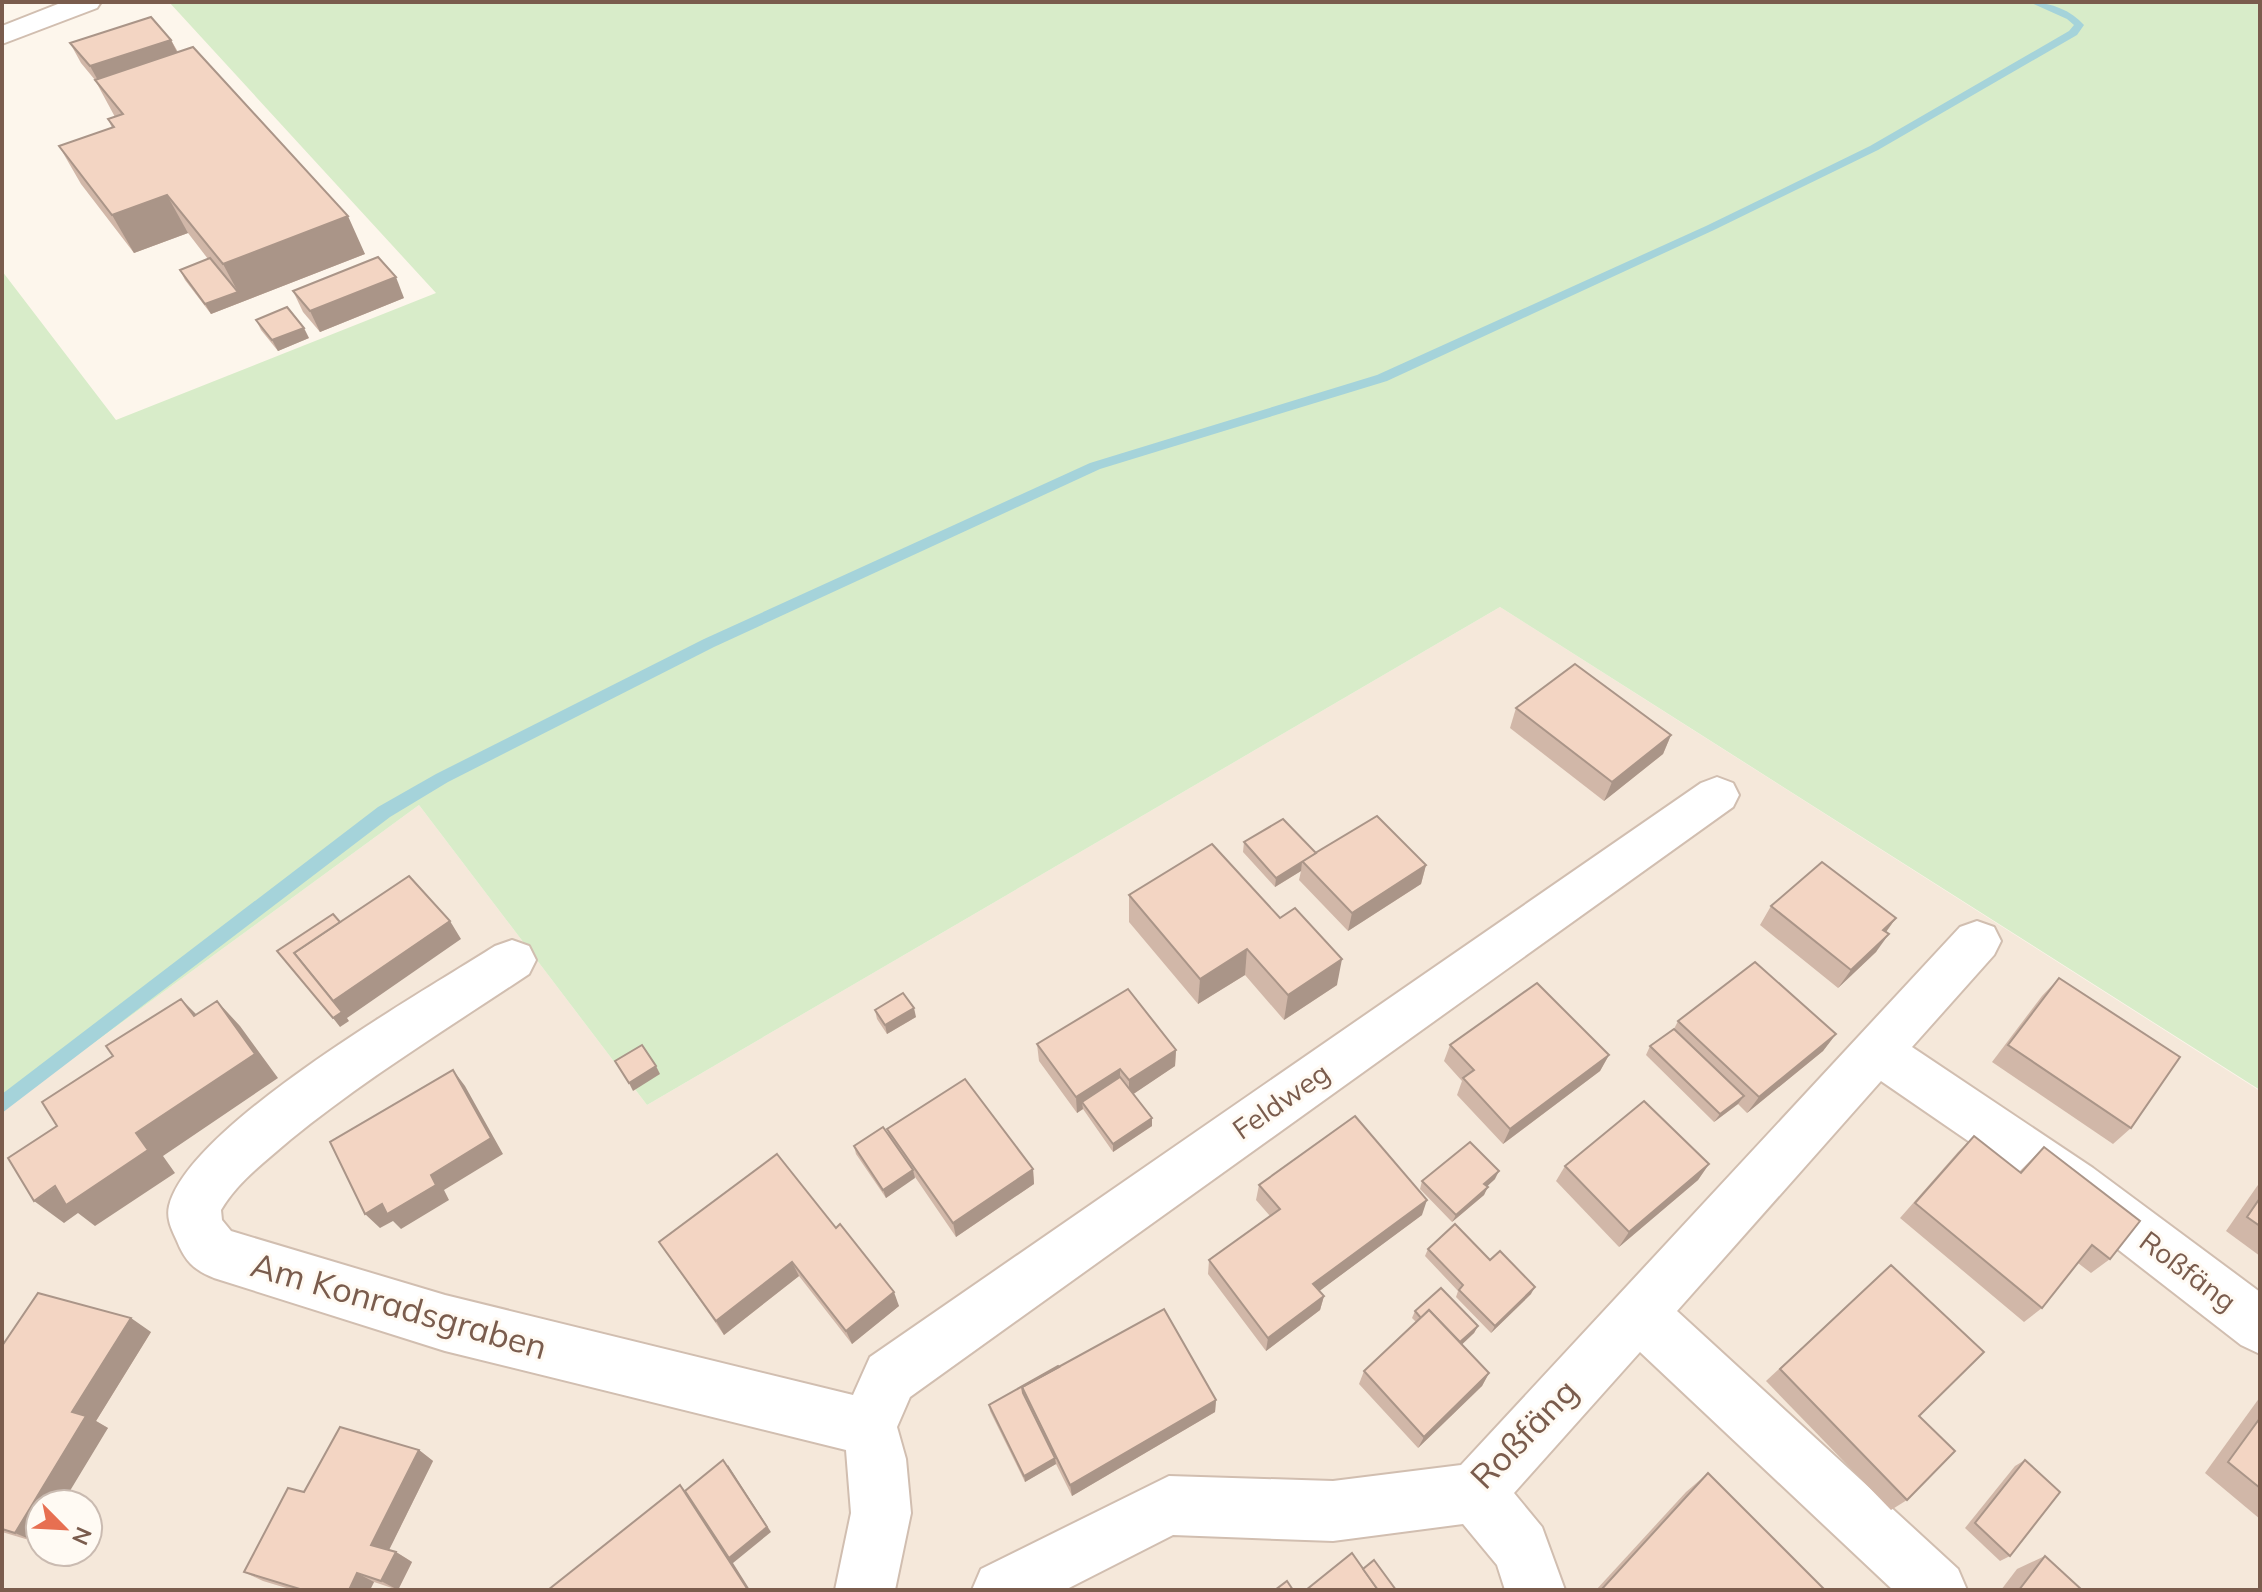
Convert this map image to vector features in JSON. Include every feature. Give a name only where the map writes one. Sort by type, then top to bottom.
[{"type":"street","points":[[2,36],[87,2]]},
{"type":"street","name":"Feldweg","points":[[868,1427],[890,1377],[1717,795]]},
{"type":"street","name":"Roßfäng","points":[[1002,1590],[1169,1505],[1333,1511],[1475,1493],[1977,941]]},
{"type":"street","name":"Am Konradsgraben","points":[[512,960],[264,1127],[220,1166],[196,1203],[197,1231],[214,1252],[415,1314],[868,1427]]},
{"type":"street","name":"Roßfäng","points":[[1879,1052],[2075,1185],[2260,1326]]},
{"type":"street","points":[[1639,1313],[1937,1590]]},
{"type":"street","points":[[865,1590],[881,1513],[877,1459],[868,1427]]},
{"type":"street","points":[[1475,1493],[1521,1548],[1535,1590]]},
{"type":"shaded area","points":[[1500,607],[2260,1091],[2260,1590],[2,1590],[2,1110],[419,805],[647,1105]]},
{"type":"green space","points":[[169,2],[2260,2],[2260,1090],[1500,607],[647,1105],[419,805],[2,1110],[2,271],[116,420],[436,293]]},
{"type":"building","points":[[151,17],[171,40],[90,66],[70,43]]},
{"type":"building","points":[[193,47],[348,216],[223,264],[167,195],[112,215],[59,146],[114,127],[108,119],[123,114],[95,80]]},
{"type":"building","points":[[378,257],[396,277],[310,311],[293,291]]},
{"type":"building","points":[[210,258],[238,292],[205,304],[180,270]]},
{"type":"building","points":[[287,307],[304,328],[272,340],[256,320]]},
{"type":"building","points":[[1575,664],[1671,735],[1612,782],[1516,708]]},
{"type":"building","points":[[1377,816],[1426,865],[1352,913],[1302,861]]},
{"type":"building","points":[[1283,819],[1316,853],[1276,878],[1244,842]]},
{"type":"building","points":[[1212,844],[1280,918],[1295,908],[1342,959],[1288,995],[1247,949],[1200,979],[1129,895]]},
{"type":"building","points":[[1822,862],[1896,918],[1883,930],[1889,934],[1851,970],[1771,906]]},
{"type":"building","points":[[409,876],[450,921],[333,1001],[294,953]]},
{"type":"building","points":[[333,914],[340,922],[294,953],[342,1012],[333,1018],[277,951]]},
{"type":"building","points":[[1755,962],[1836,1034],[1759,1097],[1678,1021]]},
{"type":"building","points":[[2059,978],[2180,1057],[2131,1128],[2008,1045]]},
{"type":"building","points":[[1537,983],[1609,1055],[1510,1129],[1463,1078],[1474,1070],[1450,1045]]},
{"type":"building","points":[[1128,989],[1176,1050],[1129,1080],[1120,1069],[1076,1097],[1037,1044]]},
{"type":"building","points":[[903,993],[914,1008],[885,1025],[875,1010]]},
{"type":"building","points":[[181,999],[194,1016],[217,1001],[255,1054],[136,1133],[148,1150],[66,1205],[55,1186],[34,1201],[8,1158],[57,1126],[42,1102],[113,1056],[106,1046]]},
{"type":"building","points":[[1674,1029],[1744,1096],[1720,1114],[1650,1046]]},
{"type":"building","points":[[642,1045],[656,1066],[629,1083],[615,1061]]},
{"type":"building","points":[[453,1070],[491,1138],[431,1175],[436,1185],[387,1214],[382,1204],[365,1214],[330,1142]]},
{"type":"building","points":[[1120,1077],[1152,1118],[1113,1144],[1082,1102]]},
{"type":"building","points":[[965,1079],[1033,1169],[953,1223],[887,1129]]},
{"type":"building","points":[[1644,1101],[1709,1164],[1629,1232],[1565,1166]]},
{"type":"building","points":[[1355,1116],[1427,1200],[1313,1284],[1324,1296],[1268,1338],[1209,1260],[1280,1209],[1259,1185]]},
{"type":"building","points":[[883,1127],[913,1170],[883,1190],[854,1146]]},
{"type":"building","points":[[1974,1136],[2021,1173],[2044,1147],[2140,1221],[2110,1259],[2092,1245],[2042,1308],[1915,1203]]},
{"type":"building","points":[[1470,1142],[1499,1171],[1484,1184],[1488,1187],[1456,1215],[1422,1181]]},
{"type":"building","points":[[777,1154],[836,1228],[840,1224],[894,1292],[846,1331],[792,1262],[716,1321],[659,1242]]},
{"type":"building","points":[[2260,1198],[2260,1226],[2247,1217]]},
{"type":"building","points":[[1455,1224],[1490,1260],[1500,1251],[1535,1287],[1495,1326],[1459,1290],[1463,1285],[1428,1249]]},
{"type":"building","points":[[1891,1265],[1984,1352],[1919,1416],[1955,1451],[1907,1500],[1780,1369]]},
{"type":"building","points":[[1441,1288],[1478,1326],[1460,1342],[1429,1310],[1421,1318],[1415,1311]]},
{"type":"building","points":[[38,1293],[131,1318],[72,1412],[86,1416],[42,1488],[24,1488],[24,1518],[15,1533],[2,1529],[2,1346]]},
{"type":"building","points":[[1164,1309],[1216,1400],[1070,1485],[1022,1387]]},
{"type":"building","points":[[1429,1310],[1489,1373],[1424,1437],[1364,1371]]},
{"type":"building","points":[[1058,1366],[1022,1387],[1055,1458],[1024,1476],[989,1405]]},
{"type":"building","points":[[2260,1418],[2260,1488],[2228,1462]]},
{"type":"building","points":[[340,1427],[419,1450],[371,1545],[396,1552],[381,1581],[357,1573],[349,1590],[303,1590],[244,1572],[288,1488],[304,1492]]},
{"type":"building","points":[[723,1460],[767,1527],[729,1558],[685,1491]]},
{"type":"building","points":[[2025,1460],[2060,1492],[2010,1556],[1975,1523]]},
{"type":"building","points":[[1708,1473],[1825,1590],[1601,1590]]},
{"type":"building","points":[[680,1485],[748,1590],[548,1590]]},
{"type":"building","points":[[1352,1553],[1378,1590],[1306,1590]]},
{"type":"building","points":[[2045,1556],[2082,1590],[2019,1590]]},
{"type":"building","points":[[1374,1560],[1396,1590],[1378,1590],[1363,1569]]},
{"type":"building","points":[[1287,1581],[1293,1590],[1275,1590]]},
{"type":"waterway","points":[[2,1105],[384,812],[442,778],[709,643],[1095,466],[1382,378],[1710,228],[1874,148],[2073,33],[2079,25],[2071,17],[2034,2]]}]
